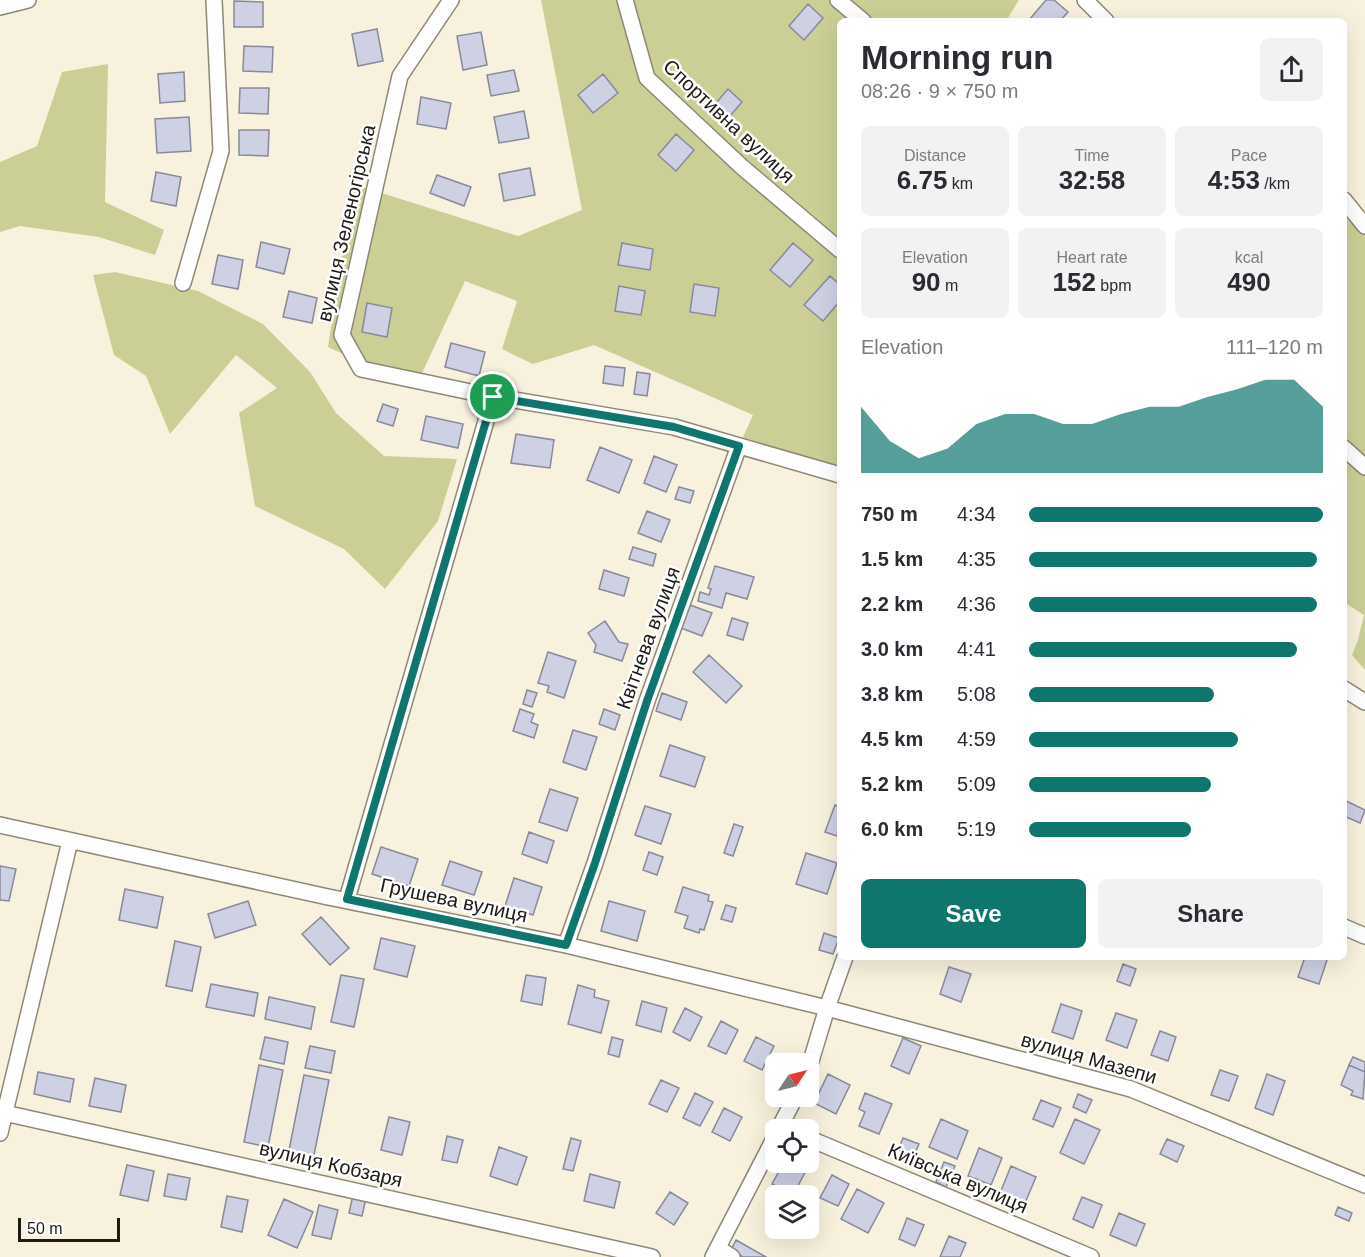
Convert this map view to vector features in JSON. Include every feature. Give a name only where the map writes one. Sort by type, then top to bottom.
[{"type":"street","points":[[0,6],[28,0]]},
{"type":"street","points":[[183,283],[221,151],[214,0]]},
{"type":"street","name":"вулиця Зеленогірська","points":[[451,0],[400,76],[342,335],[361,369],[493,397],[674,427],[739,446]]},
{"type":"street","name":"Спортивна вулиця","points":[[625,0],[647,78],[742,166],[837,246]]},
{"type":"street","points":[[838,0],[859,18]]},
{"type":"street","points":[[1084,0],[1103,18]]},
{"type":"street","points":[[1347,204],[1365,226]]},
{"type":"street","points":[[347,899],[493,397]]},
{"type":"street","points":[[739,446],[837,475]]},
{"type":"street","name":"Квітнева вулиця","points":[[566,945],[647,701],[739,446]]},
{"type":"street","points":[[1347,451],[1365,467]]},
{"type":"street","points":[[1347,690],[1365,702]]},
{"type":"street","name":"Грушева вулиця","points":[[0,825],[328,897],[566,945],[827,1008]]},
{"type":"street","points":[[0,1133],[2,1113],[70,841]]},
{"type":"street","points":[[1347,928],[1365,936]]},
{"type":"street","points":[[813,1053],[844,960]]},
{"type":"street","name":"вулиця Мазепи","points":[[827,1008],[1131,1089],[1365,1185]]},
{"type":"street","name":"вулиця Кобзаря","points":[[2,1113],[652,1257]]},
{"type":"street","name":"Київська вулиця","points":[[819,1143],[1091,1257]]},
{"type":"street","points":[[732,1257],[715,1253],[765,1160]]},
{"type":"green space","points":[[541,0],[1019,0],[1008,18],[837,18],[837,474],[739,446],[753,415],[594,345],[533,364],[502,349],[517,301],[465,281],[415,388],[328,347],[353,184],[518,236],[582,210]]},
{"type":"green space","points":[[108,64],[105,202],[164,230],[155,255],[99,237],[20,226],[0,232],[0,162],[37,146],[62,72]]},
{"type":"green space","points":[[1347,204],[1365,226],[1365,670],[1352,655],[1364,615],[1347,604]]},
{"type":"green space","points":[[115,272],[198,291],[263,324],[310,372],[336,413],[384,456],[457,459],[438,521],[385,589],[344,549],[255,506],[239,413],[277,388],[236,355],[170,434],[146,376],[114,355],[93,275]]},
{"type":"building","points":[[1046,0],[1054,0],[1068,12],[1063,18],[1031,18]]},
{"type":"building","points":[[234,1],[263,2],[263,27],[234,27]]},
{"type":"building","points":[[808,4],[823,18],[804,40],[789,26]]},
{"type":"building","points":[[377,29],[383,61],[358,66],[352,34]]},
{"type":"building","points":[[481,32],[487,65],[463,70],[457,36]]},
{"type":"building","points":[[244,46],[273,47],[272,72],[243,71]]},
{"type":"building","points":[[514,70],[519,91],[491,96],[487,75]]},
{"type":"building","points":[[184,72],[185,101],[160,103],[158,74]]},
{"type":"building","points":[[603,74],[618,93],[593,113],[578,95]]},
{"type":"building","points":[[240,88],[269,88],[268,114],[239,113]]},
{"type":"building","points":[[728,89],[742,102],[724,123],[710,110]]},
{"type":"building","points":[[421,97],[451,103],[446,129],[417,124]]},
{"type":"building","points":[[524,111],[529,138],[499,143],[494,117]]},
{"type":"building","points":[[189,117],[191,151],[157,153],[155,119]]},
{"type":"building","points":[[239,130],[269,130],[268,156],[239,155]]},
{"type":"building","points":[[676,134],[694,150],[676,171],[658,155]]},
{"type":"building","points":[[530,168],[535,195],[504,201],[499,174]]},
{"type":"building","points":[[156,172],[181,177],[176,206],[151,201]]},
{"type":"building","points":[[437,175],[471,187],[464,206],[430,193]]},
{"type":"building","points":[[261,242],[290,249],[284,274],[256,267]]},
{"type":"building","points":[[622,243],[653,249],[650,270],[618,265]]},
{"type":"building","points":[[793,243],[813,260],[790,287],[770,270]]},
{"type":"building","points":[[218,255],[243,260],[238,289],[212,284]]},
{"type":"building","points":[[830,276],[837,282],[837,305],[823,321],[804,305]]},
{"type":"building","points":[[694,284],[719,288],[715,316],[690,312]]},
{"type":"building","points":[[619,286],[645,291],[641,315],[615,311]]},
{"type":"building","points":[[289,291],[317,298],[312,323],[283,317]]},
{"type":"building","points":[[367,303],[392,308],[387,337],[362,332]]},
{"type":"building","points":[[451,343],[485,352],[479,376],[445,367]]},
{"type":"building","points":[[605,366],[625,368],[623,386],[603,383]]},
{"type":"building","points":[[637,372],[650,374],[647,396],[634,394]]},
{"type":"building","points":[[383,404],[398,409],[393,426],[377,421]]},
{"type":"building","points":[[426,416],[463,424],[458,448],[421,440]]},
{"type":"building","points":[[516,434],[554,440],[550,468],[511,463]]},
{"type":"building","points":[[600,447],[632,460],[619,493],[587,480]]},
{"type":"building","points":[[654,456],[677,465],[666,492],[644,483]]},
{"type":"building","points":[[679,487],[694,491],[690,503],[675,499]]},
{"type":"building","points":[[647,511],[670,520],[661,542],[638,533]]},
{"type":"building","points":[[633,547],[656,554],[653,566],[629,559]]},
{"type":"building","points":[[715,566],[754,577],[747,599],[726,593],[722,608],[698,601],[700,592],[709,595],[711,589],[708,588]]},
{"type":"building","points":[[604,570],[629,578],[624,596],[599,589]]},
{"type":"building","points":[[690,605],[712,613],[702,636],[681,628]]},
{"type":"building","points":[[732,618],[748,623],[743,640],[727,635]]},
{"type":"building","points":[[605,621],[619,642],[628,644],[622,661],[594,652],[596,645],[588,633]]},
{"type":"building","points":[[548,652],[576,661],[564,698],[547,692],[549,686],[538,683]]},
{"type":"building","points":[[709,655],[742,686],[726,703],[693,672]]},
{"type":"building","points":[[527,690],[537,693],[532,707],[523,704]]},
{"type":"building","points":[[662,693],[687,702],[681,720],[656,711]]},
{"type":"building","points":[[520,709],[534,714],[531,722],[538,725],[534,738],[513,731]]},
{"type":"building","points":[[604,709],[620,715],[615,730],[599,724]]},
{"type":"building","points":[[573,730],[597,737],[586,770],[563,762]]},
{"type":"building","points":[[670,745],[705,757],[695,787],[660,776]]},
{"type":"building","points":[[550,789],[578,798],[567,831],[539,822]]},
{"type":"building","points":[[1347,801],[1365,810],[1360,823],[1347,817]]},
{"type":"building","points":[[835,805],[837,806],[837,836],[825,832]]},
{"type":"building","points":[[645,806],[671,814],[661,844],[635,835]]},
{"type":"building","points":[[734,824],[743,827],[733,856],[724,853]]},
{"type":"building","points":[[529,832],[554,841],[547,863],[522,854]]},
{"type":"building","points":[[381,847],[418,859],[409,886],[372,874]]},
{"type":"building","points":[[649,852],[663,857],[657,875],[643,870]]},
{"type":"building","points":[[806,853],[837,863],[827,894],[796,884]]},
{"type":"building","points":[[450,861],[482,872],[474,895],[442,885]]},
{"type":"building","points":[[0,866],[16,869],[9,901],[0,900]]},
{"type":"building","points":[[514,878],[542,887],[533,915],[505,906]]},
{"type":"building","points":[[683,887],[709,895],[708,901],[713,902],[704,930],[700,929],[699,933],[684,928],[688,916],[675,912]]},
{"type":"building","points":[[125,889],[163,897],[157,928],[119,920]]},
{"type":"building","points":[[248,901],[256,925],[215,938],[208,914]]},
{"type":"building","points":[[609,901],[645,911],[637,941],[601,931]]},
{"type":"building","points":[[726,905],[736,908],[732,922],[721,919]]},
{"type":"building","points":[[321,917],[349,948],[330,965],[302,934]]},
{"type":"building","points":[[824,933],[837,937],[833,954],[819,950]]},
{"type":"building","points":[[381,938],[415,946],[407,977],[374,969]]},
{"type":"building","points":[[175,941],[201,947],[192,991],[166,986]]},
{"type":"building","points":[[1304,960],[1327,960],[1319,984],[1298,977]]},
{"type":"building","points":[[1123,964],[1136,969],[1130,986],[1117,981]]},
{"type":"building","points":[[949,967],[971,974],[961,1002],[940,994]]},
{"type":"building","points":[[341,975],[364,979],[354,1027],[331,1022]]},
{"type":"building","points":[[526,975],[546,978],[542,1005],[521,1001]]},
{"type":"building","points":[[211,984],[258,993],[254,1016],[206,1007]]},
{"type":"building","points":[[578,985],[595,990],[594,997],[609,1001],[601,1033],[568,1024]]},
{"type":"building","points":[[269,997],[315,1007],[311,1029],[265,1019]]},
{"type":"building","points":[[642,1001],[667,1008],[661,1032],[636,1025]]},
{"type":"building","points":[[1061,1004],[1082,1011],[1073,1039],[1052,1032]]},
{"type":"building","points":[[685,1008],[702,1017],[690,1041],[673,1032]]},
{"type":"building","points":[[1116,1013],[1137,1020],[1127,1048],[1106,1040]]},
{"type":"building","points":[[721,1021],[738,1030],[726,1054],[708,1046]]},
{"type":"building","points":[[1160,1031],[1176,1037],[1168,1061],[1151,1055]]},
{"type":"building","points":[[265,1037],[288,1042],[284,1064],[260,1059]]},
{"type":"building","points":[[612,1037],[623,1040],[619,1057],[608,1054]]},
{"type":"building","points":[[756,1037],[774,1046],[770,1053],[765,1053],[765,1064],[762,1070],[744,1061]]},
{"type":"building","points":[[903,1038],[921,1046],[909,1074],[891,1066]]},
{"type":"building","points":[[310,1046],[335,1051],[331,1073],[305,1068]]},
{"type":"building","points":[[1353,1057],[1365,1062],[1365,1072],[1349,1065]]},
{"type":"building","points":[[259,1065],[283,1070],[268,1147],[244,1142]]},
{"type":"building","points":[[1349,1065],[1365,1072],[1363,1099],[1351,1095],[1353,1091],[1341,1085]]},
{"type":"building","points":[[1220,1070],[1238,1076],[1229,1101],[1211,1095]]},
{"type":"building","points":[[38,1072],[74,1079],[70,1102],[34,1094]]},
{"type":"building","points":[[828,1074],[850,1085],[836,1114],[819,1106],[819,1093]]},
{"type":"building","points":[[1267,1074],[1285,1081],[1273,1115],[1255,1108]]},
{"type":"building","points":[[304,1075],[329,1080],[314,1155],[289,1150]]},
{"type":"building","points":[[95,1078],[126,1085],[121,1112],[89,1106]]},
{"type":"building","points":[[661,1080],[679,1088],[667,1112],[649,1104]]},
{"type":"building","points":[[695,1093],[713,1102],[700,1126],[683,1118]]},
{"type":"building","points":[[865,1093],[892,1104],[879,1134],[859,1126],[865,1112],[859,1109]]},
{"type":"building","points":[[1078,1094],[1092,1100],[1086,1113],[1073,1107]]},
{"type":"building","points":[[1041,1100],[1061,1108],[1053,1127],[1033,1119]]},
{"type":"building","points":[[724,1108],[742,1117],[730,1141],[712,1132]]},
{"type":"building","points":[[389,1117],[410,1122],[402,1155],[381,1150]]},
{"type":"building","points":[[941,1119],[968,1131],[957,1159],[929,1147]]},
{"type":"building","points":[[1075,1119],[1100,1130],[1084,1164],[1060,1153]]},
{"type":"building","points":[[447,1136],[463,1140],[457,1163],[442,1160]]},
{"type":"building","points":[[571,1138],[581,1141],[573,1171],[563,1169]]},
{"type":"building","points":[[903,1138],[919,1144],[914,1156],[898,1150]]},
{"type":"building","points":[[1167,1139],[1184,1146],[1177,1162],[1160,1154]]},
{"type":"building","points":[[499,1147],[527,1157],[517,1185],[490,1176]]},
{"type":"building","points":[[979,1148],[1002,1158],[991,1185],[968,1176]]},
{"type":"building","points":[[944,1162],[955,1166],[946,1187],[936,1182]]},
{"type":"building","points":[[127,1165],[154,1171],[148,1201],[120,1195]]},
{"type":"building","points":[[1011,1166],[1036,1177],[1025,1203],[1000,1193]]},
{"type":"building","points":[[778,1173],[805,1173],[798,1185],[772,1184]]},
{"type":"building","points":[[168,1174],[190,1178],[186,1200],[164,1196]]},
{"type":"building","points":[[590,1174],[620,1182],[614,1208],[584,1201]]},
{"type":"building","points":[[832,1175],[849,1184],[838,1206],[820,1198]]},
{"type":"building","points":[[857,1189],[884,1203],[868,1233],[841,1219]]},
{"type":"building","points":[[670,1192],[688,1203],[674,1225],[656,1213]]},
{"type":"building","points":[[353,1195],[366,1198],[362,1216],[349,1213]]},
{"type":"building","points":[[227,1196],[248,1200],[242,1232],[221,1227]]},
{"type":"building","points":[[1082,1197],[1102,1205],[1093,1228],[1073,1219]]},
{"type":"building","points":[[284,1199],[313,1212],[297,1248],[268,1235]]},
{"type":"building","points":[[319,1205],[338,1210],[331,1239],[312,1235]]},
{"type":"building","points":[[1338,1207],[1352,1213],[1349,1221],[1335,1215]]},
{"type":"building","points":[[1119,1213],[1145,1224],[1136,1246],[1110,1235]]},
{"type":"building","points":[[907,1218],[924,1225],[915,1246],[899,1239]]},
{"type":"building","points":[[949,1236],[966,1243],[960,1257],[940,1257]]},
{"type":"building","points":[[736,1240],[766,1257],[743,1257],[731,1250]]},
{"type":"route","points":[[493,397],[674,427],[739,446],[647,701],[566,945],[347,899],[493,397]]}]
